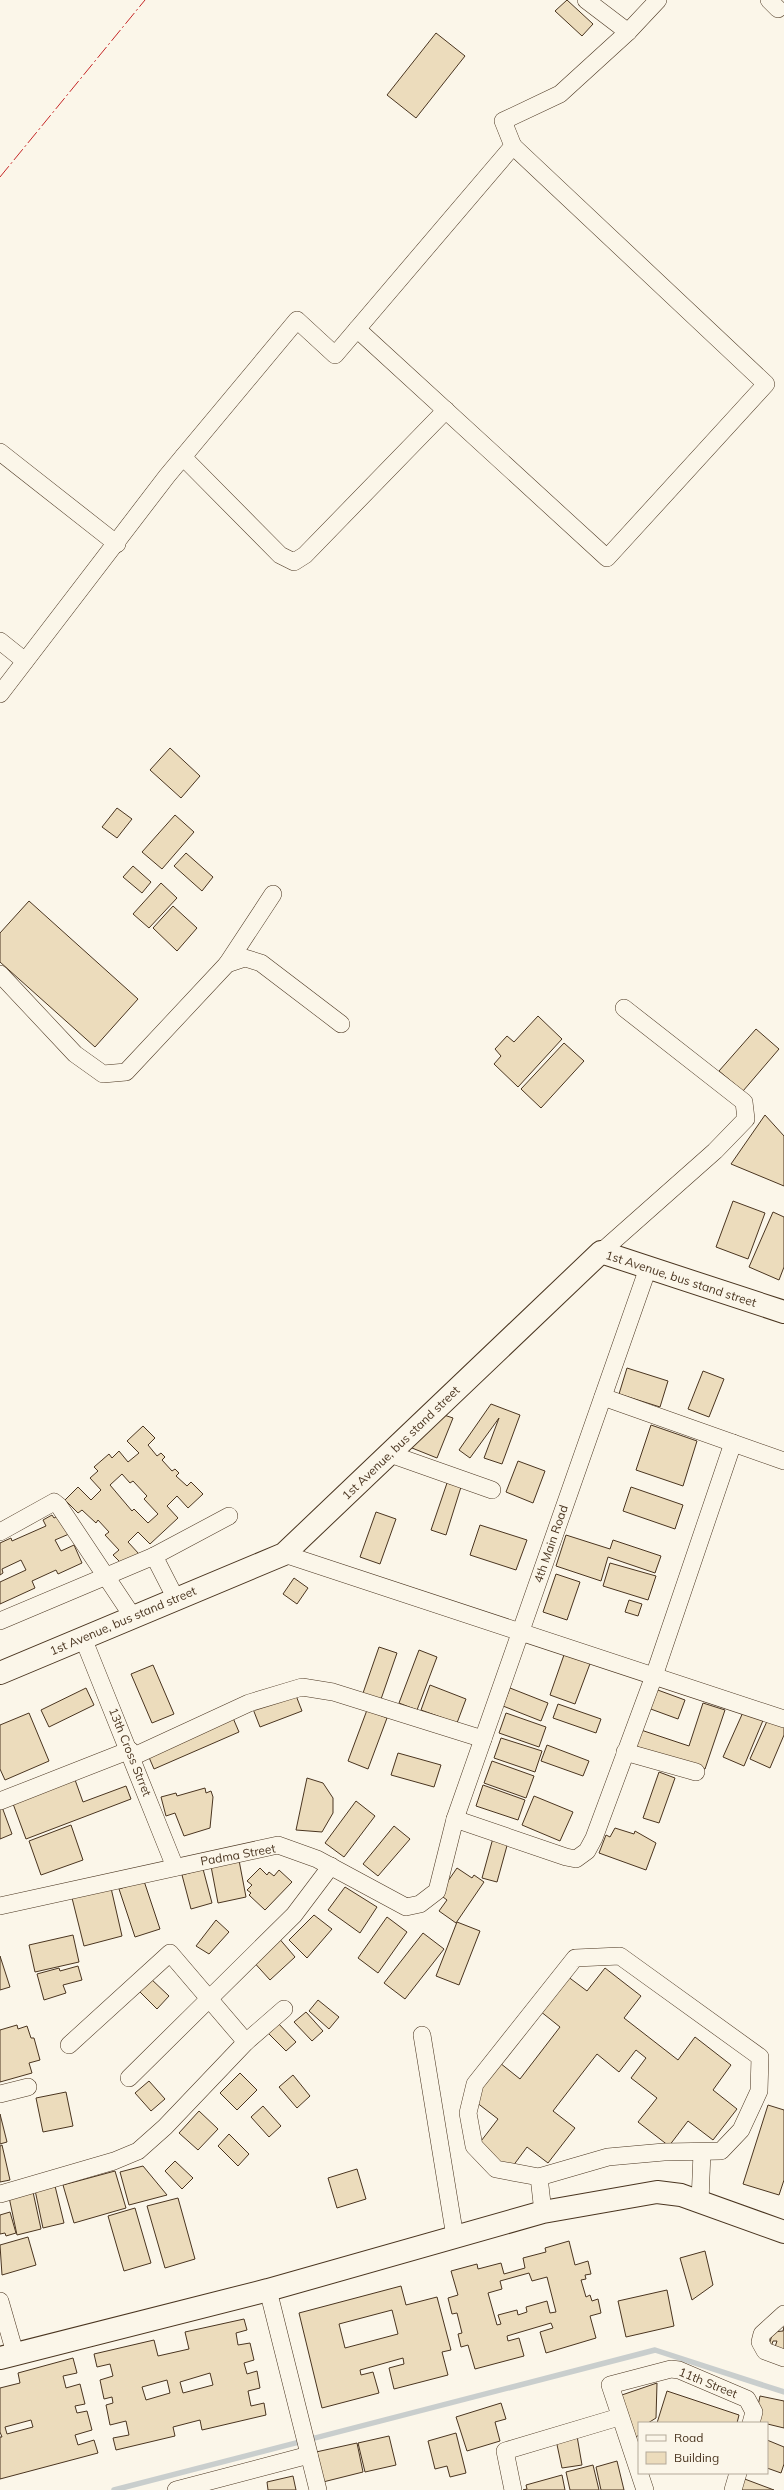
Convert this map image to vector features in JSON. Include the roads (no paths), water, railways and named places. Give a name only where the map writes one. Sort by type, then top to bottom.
[{"type":"street","points":[[586,0],[628,32]]},
{"type":"street","points":[[357,329],[607,558],[766,384],[513,146],[503,121],[560,94],[628,32],[658,0]]},
{"type":"street","points":[[0,694],[183,457],[298,320],[335,355],[513,146]]},
{"type":"street","points":[[183,457],[280,555],[294,562],[305,555],[446,410]]},
{"type":"street","points":[[0,452],[117,544]]},
{"type":"street","points":[[0,640],[25,661]]},
{"type":"street","points":[[0,974],[74,1054],[103,1074],[126,1072],[227,964],[273,894]]},
{"type":"street","points":[[227,964],[245,958],[261,963],[341,1024]]},
{"type":"street","points":[[601,1252],[715,1151],[746,1119],[744,1102],[624,1008]]},
{"type":"street","name":"1st Avenue, bus stand street","points":[[0,1672],[284,1554],[601,1252],[784,1312]]},
{"type":"street","name":"4th Main Road","points":[[455,1820],[648,1268]]},
{"type":"street","points":[[603,1398],[784,1461]]},
{"type":"street","points":[[455,1820],[576,1859],[587,1851],[594,1838],[654,1676],[733,1443]]},
{"type":"street","points":[[390,1454],[492,1490]]},
{"type":"street","points":[[0,1532],[54,1502],[59,1506],[133,1617]]},
{"type":"street","points":[[0,1621],[107,1578],[154,1556],[229,1516]]},
{"type":"street","points":[[284,1554],[784,1719]]},
{"type":"street","points":[[154,1556],[176,1599]]},
{"type":"street","name":"13th Cross Strret","points":[[83,1638],[131,1754],[175,1867]]},
{"type":"street","points":[[0,1801],[131,1754],[249,1703],[302,1687],[333,1692],[483,1739]]},
{"type":"street","points":[[625,1752],[696,1772]]},
{"type":"street","name":"Padma Street","points":[[0,1906],[278,1845],[317,1859],[406,1907],[420,1904],[437,1891],[455,1820]]},
{"type":"street","points":[[129,2078],[294,1915],[331,1866]]},
{"type":"street","points":[[69,2045],[170,1953],[246,2042]]},
{"type":"street","points":[[620,1956],[760,2057],[759,2091],[741,2130],[721,2151],[664,2152],[608,2157],[539,2177],[496,2169],[474,2146],[468,2113],[475,2084],[575,1958],[620,1956]]},
{"type":"street","points":[[0,2194],[114,2161],[138,2151],[165,2127],[246,2042],[284,2009]]},
{"type":"street","points":[[422,2035],[455,2237]]},
{"type":"street","points":[[0,2094],[28,2087]]},
{"type":"street","points":[[700,2202],[702,2152]]},
{"type":"street","points":[[539,2177],[543,2212]]},
{"type":"street","points":[[0,2301],[7,2356],[268,2290],[543,2212],[656,2192],[681,2195],[784,2232]]},
{"type":"street","points":[[268,2290],[318,2490]]},
{"type":"street","points":[[784,2314],[762,2334],[760,2342],[765,2351],[784,2358]]},
{"type":"street","name":"11th Street","points":[[638,2470],[619,2417],[610,2385],[671,2369],[679,2370],[747,2398],[754,2412],[751,2422]]},
{"type":"street","points":[[513,2490],[506,2451],[619,2417]]},
{"type":"street","points":[[186,2489],[309,2454]]},
{"type":"street","name":"11th Street","points":[[639,2474],[645,2490]]},
{"type":"street","points":[[733,2490],[738,2474]]},
{"type":"waterway","points":[[114,2490],[655,2350],[784,2392]]}]
